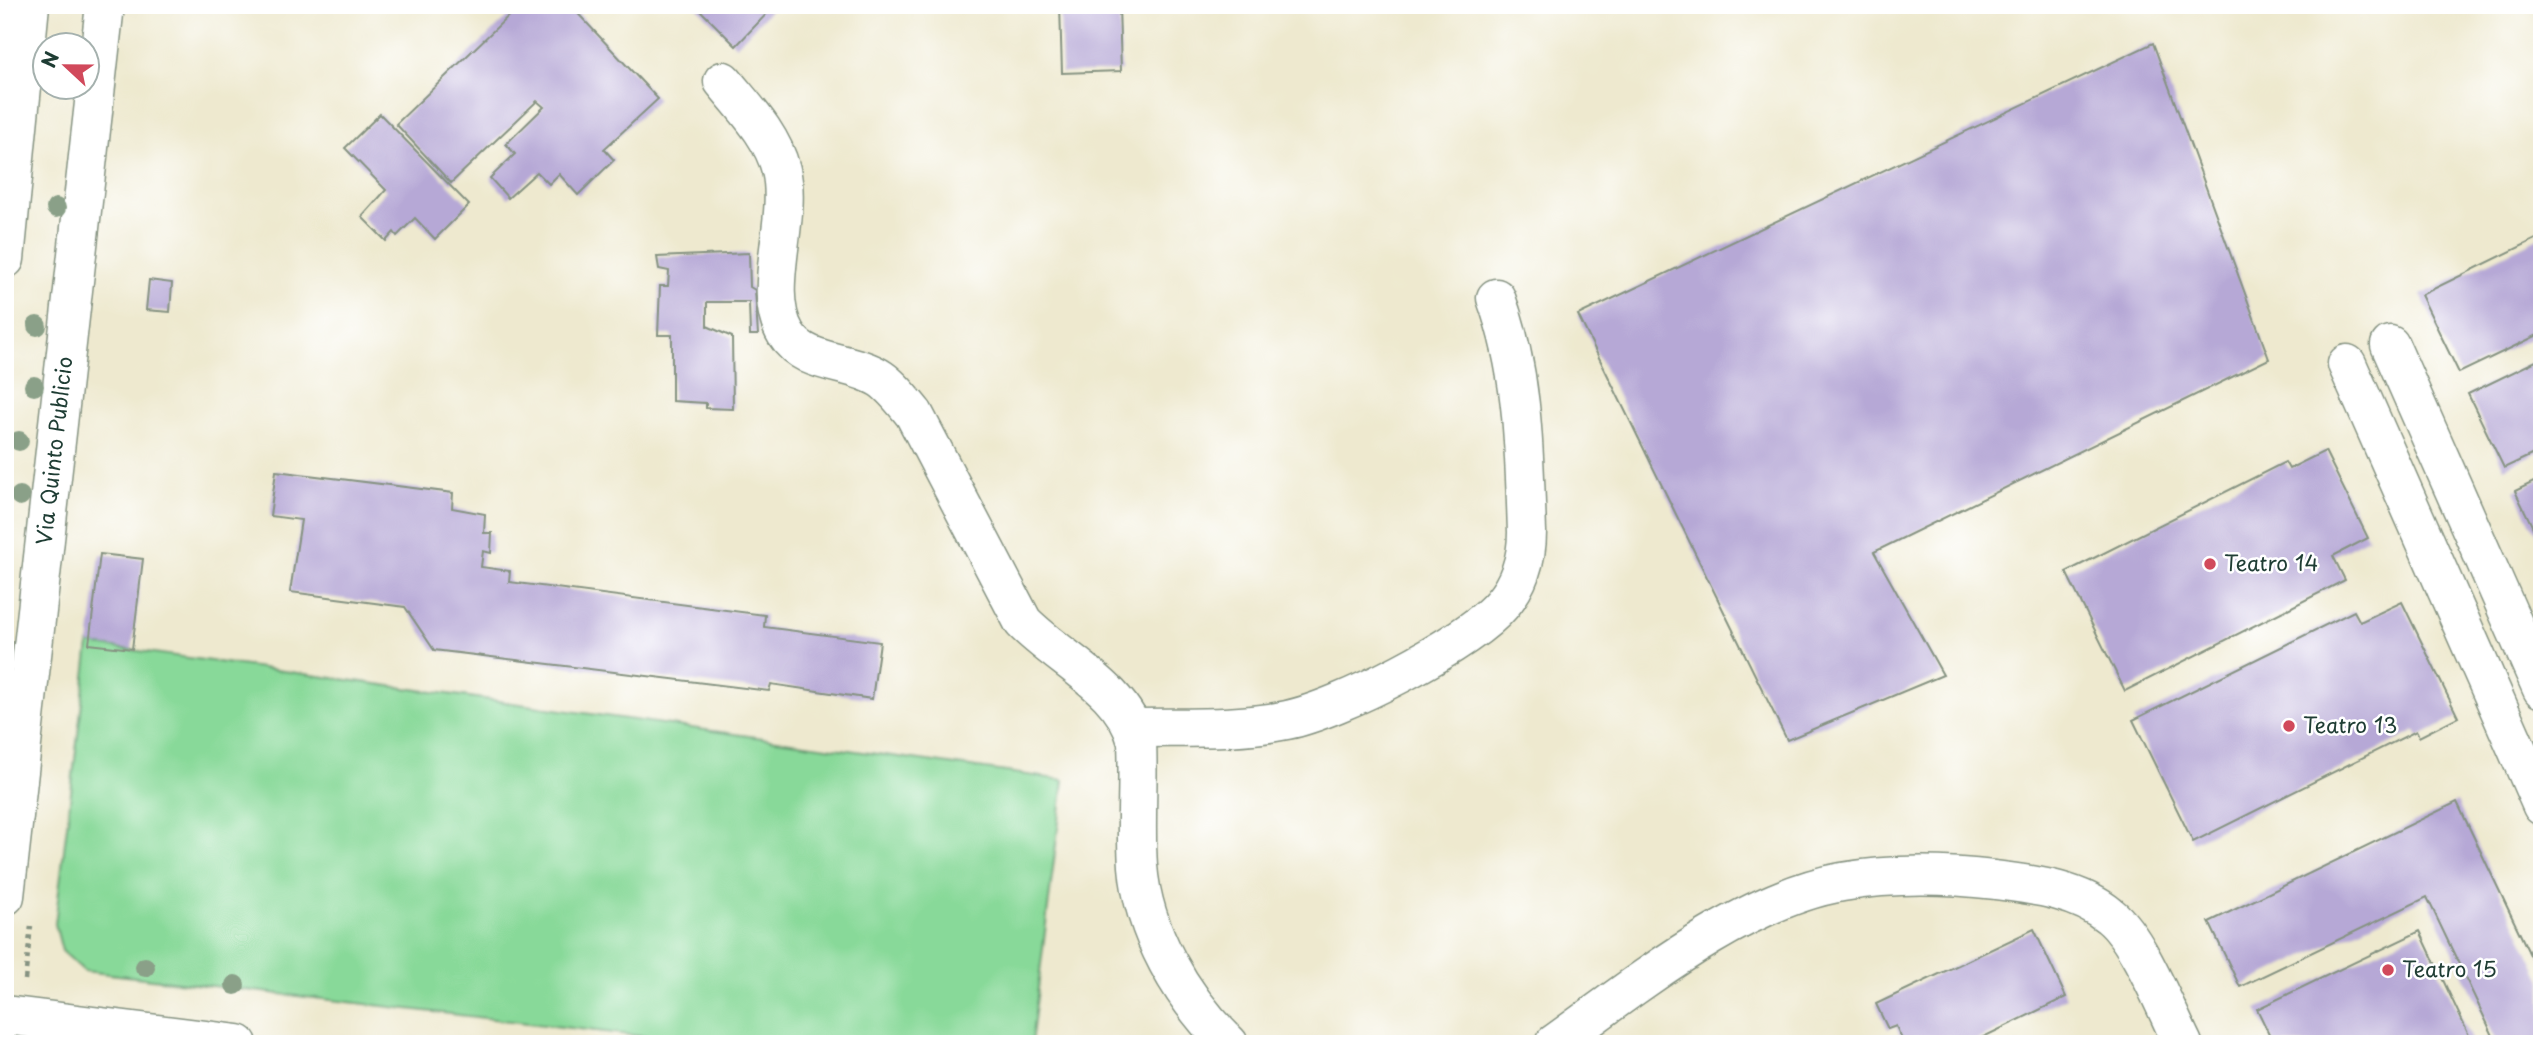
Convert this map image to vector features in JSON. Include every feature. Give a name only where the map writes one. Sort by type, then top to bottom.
[{"type":"street","points":[[5,259],[30,5]]},
{"type":"street","name":"Via Quinto Publicio","points":[[5,896],[105,5]]},
{"type":"street","points":[[723,81],[764,132],[781,172],[783,219],[777,287],[785,331],[802,352],[865,372],[894,391],[914,414],[1023,622],[1044,643],[1107,691],[1134,728],[1138,755],[1138,868],[1147,910],[1166,956],[1188,996],[1229,1044]]},
{"type":"street","points":[[1134,728],[1239,726],[1288,720],[1310,713],[1359,694],[1455,641],[1479,626],[1502,604],[1522,570],[1527,532],[1520,389],[1510,335],[1496,298]]},
{"type":"street","points":[[2390,345],[2542,689]]},
{"type":"street","points":[[2347,364],[2529,742],[2542,806]]},
{"type":"street","points":[[1554,1044],[1670,963],[1758,911],[1841,882],[1937,875],[2028,884],[2070,894],[2111,916],[2132,944],[2183,1044]]},
{"type":"street","points":[[15,1000],[237,1044]]},
{"type":"path","points":[[15,1000],[31,929]]},
{"type":"green space","points":[[89,644],[1064,780],[1031,1044],[707,1044],[84,971],[62,951],[55,924]]},
{"type":"building","points":[[520,5],[570,5],[658,99],[604,149],[614,160],[578,195],[559,174],[549,184],[537,172],[508,198],[490,178],[515,154],[506,144],[544,107],[537,101],[451,183],[396,124]]},
{"type":"building","points":[[695,5],[775,5],[736,46]]},
{"type":"building","points":[[1060,5],[1119,5],[1121,71],[1062,73]]},
{"type":"building","points":[[2153,43],[2269,359],[1874,552],[1943,675],[1787,740],[1578,315]]},
{"type":"building","points":[[380,114],[469,205],[435,239],[415,218],[397,236],[394,232],[386,241],[362,217],[386,190],[345,148]]},
{"type":"building","points":[[2542,236],[2542,333],[2459,373],[2421,295]]},
{"type":"building","points":[[749,253],[750,287],[755,290],[758,335],[750,335],[749,302],[707,302],[707,326],[732,337],[733,409],[706,408],[706,403],[672,401],[672,335],[658,335],[660,286],[668,286],[669,271],[659,269],[657,257]]},
{"type":"building","points":[[149,280],[172,283],[170,312],[146,310]]},
{"type":"building","points":[[2542,358],[2542,450],[2504,468],[2468,394]]},
{"type":"building","name":"Teatro 14","points":[[2325,451],[2368,538],[2333,556],[2345,580],[2125,691],[2066,572],[2285,462],[2289,469]]},
{"type":"building","points":[[276,471],[453,493],[452,508],[485,514],[484,533],[492,533],[491,553],[483,551],[481,567],[510,571],[509,582],[765,615],[764,627],[880,642],[872,699],[771,684],[769,691],[434,650],[405,607],[290,592],[301,520],[270,516]]},
{"type":"building","points":[[2542,478],[2542,546],[2515,491]]},
{"type":"building","points":[[100,554],[143,559],[132,649],[89,644]]},
{"type":"building","name":"Teatro 13","points":[[2402,602],[2458,717],[2419,737],[2416,731],[2193,842],[2133,720],[2354,611],[2360,622]]},
{"type":"building","points":[[2457,802],[2542,980],[2542,1044],[2497,1044],[2427,897],[2240,987],[2209,922]]},
{"type":"building","points":[[2034,929],[2066,997],[1969,1044],[1904,1044],[1896,1026],[1888,1029],[1876,1004]]},
{"type":"building","name":"Teatro 15","points":[[2420,931],[2473,1044],[2274,1044],[2257,1009]]},
{"type":"place","name":"Teatro 14","points":[[2210,564]]},
{"type":"place","name":"Teatro 13","points":[[2289,726]]},
{"type":"place","name":"Teatro 15","points":[[2388,970]]}]
